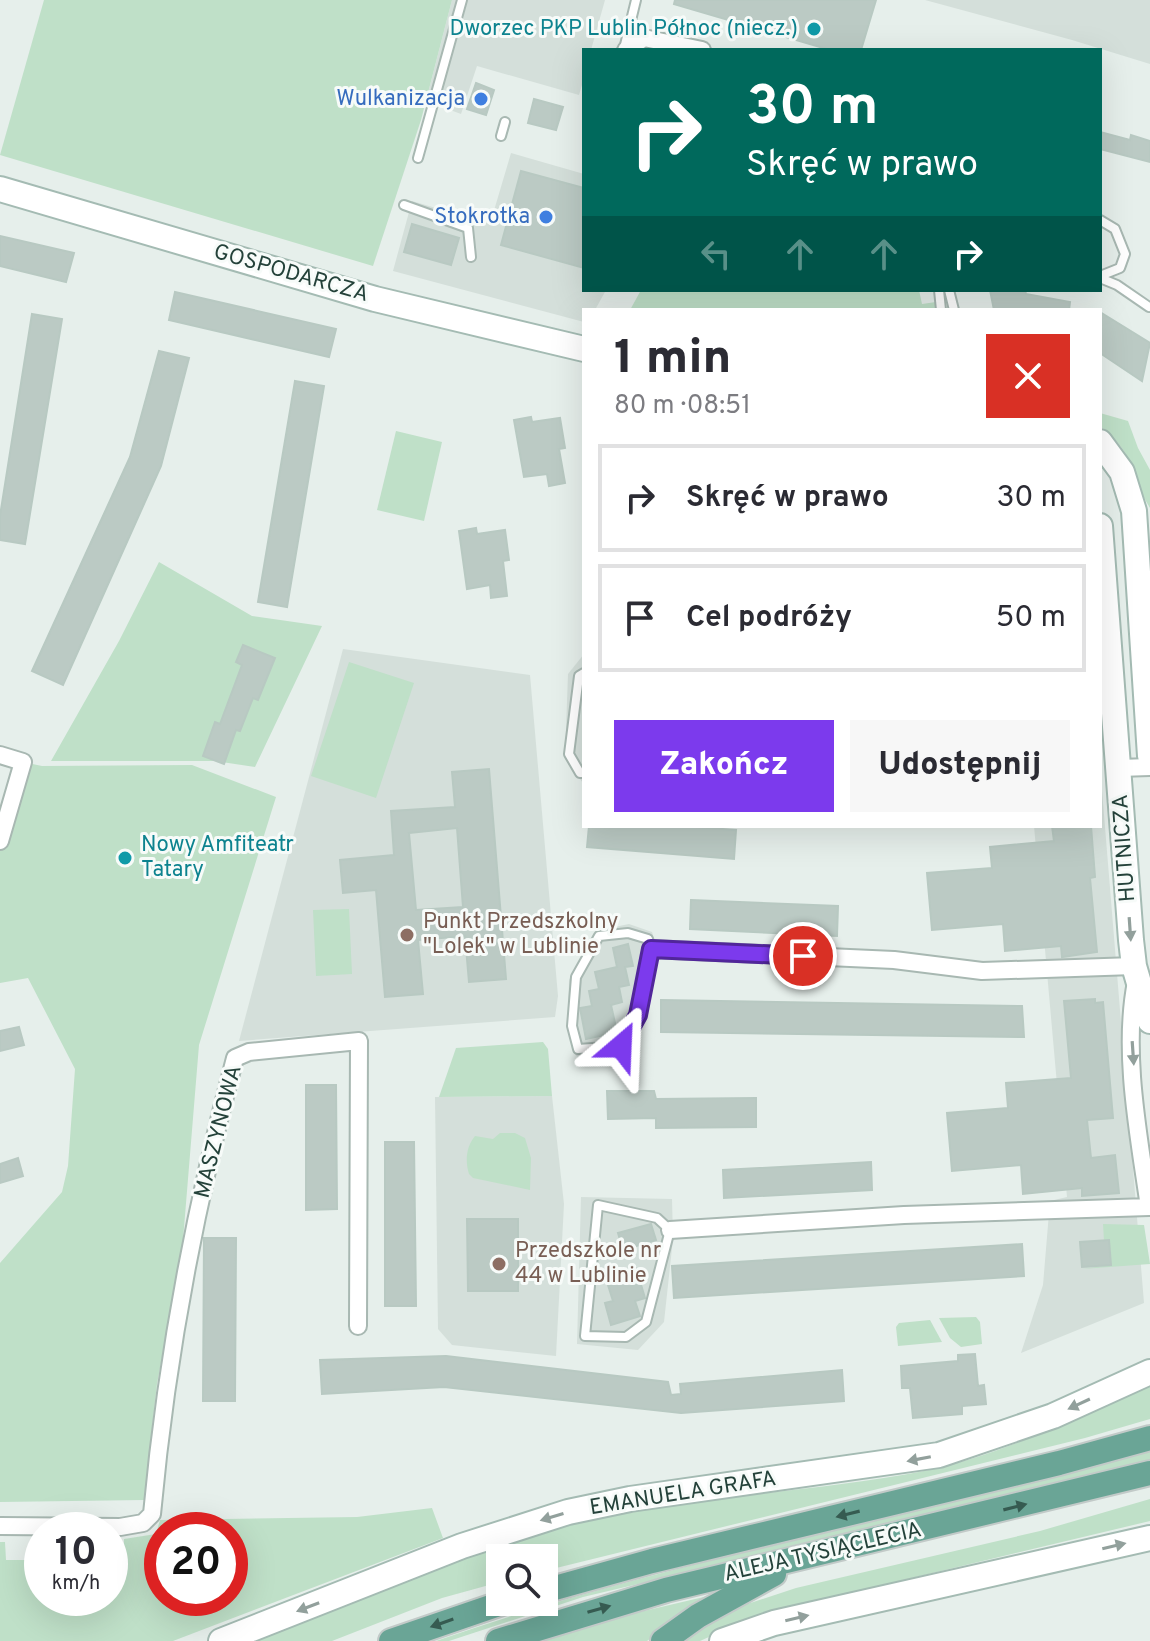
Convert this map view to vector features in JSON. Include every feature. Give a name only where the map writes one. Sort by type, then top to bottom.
[{"type":"main road","name":"ALEJA TYSIĄCLECIA","points":[[558,1587],[1150,1438]]},
{"type":"main road","name":"ALEJA TYSIĄCLECIA","points":[[498,1641],[622,1602],[1150,1473]]},
{"type":"main road","points":[[663,1641],[698,1616],[803,1559]]},
{"type":"main road","points":[[391,1641],[486,1608]]},
{"type":"street","points":[[628,48],[644,38],[692,48]]},
{"type":"street","name":"GOSPODARCZA","points":[[0,189],[375,299],[582,349]]},
{"type":"street","points":[[1102,444],[1110,452],[1130,492],[1143,531],[1150,756]]},
{"type":"street","name":"HUTNICZA","points":[[1102,527],[1143,531]]},
{"type":"street","name":"HUTNICZA","points":[[1102,575],[1108,720],[1119,768],[1136,972],[1150,1021]]},
{"type":"street","points":[[0,755],[23,762],[0,841]]},
{"type":"street","name":"HUTNICZA","points":[[1119,768],[1150,767]]},
{"type":"street","points":[[651,949],[894,960],[982,971],[1136,972],[1130,1012],[1144,1128],[1149,1207],[904,1215],[670,1230]]},
{"type":"street","name":"MASZYNOWA","points":[[0,1526],[120,1527],[143,1523],[152,1514],[160,1428],[212,1144],[235,1058],[249,1052],[359,1041],[358,1326]]},
{"type":"street","name":"EMANUELA GRAFA","points":[[221,1641],[462,1546],[568,1512],[630,1499],[939,1455],[1023,1428],[1150,1372]]},
{"type":"street","points":[[722,1641],[774,1623],[1150,1538]]},
{"type":"lane","points":[[418,158],[462,0]]},
{"type":"lane","points":[[625,48],[636,0]]},
{"type":"lane","points":[[501,136],[505,122]]},
{"type":"lane","points":[[404,205],[468,228],[471,257]]},
{"type":"lane","points":[[1102,221],[1115,229],[1125,254],[1115,273],[1102,276]]},
{"type":"lane","points":[[1102,278],[1149,307]]},
{"type":"lane","points":[[582,674],[579,676],[569,754],[582,773]]},
{"type":"lane","points":[[628,933],[648,939],[651,949],[638,1015],[621,1046],[578,1049],[572,1026],[576,977],[599,936],[628,933]]},
{"type":"lane","points":[[598,1205],[657,1218],[670,1230],[646,1322],[626,1337],[585,1336],[598,1205]]},
{"type":"shaded area","points":[[452,0],[605,0],[592,48],[582,48],[579,95],[477,66],[461,114],[426,101]]},
{"type":"shaded area","points":[[925,0],[1150,0],[1150,64]]},
{"type":"shaded area","points":[[511,153],[582,173],[582,292],[605,292],[596,308],[582,308],[582,321],[393,271],[412,201],[490,224]]},
{"type":"shaded area","points":[[343,649],[530,675],[558,996],[555,1017],[239,1041]]},
{"type":"shaded area","points":[[582,656],[582,782],[565,759],[568,674]]},
{"type":"shaded area","points":[[1102,790],[1144,1303],[1021,1353],[1043,1285],[1050,1201],[1067,1197],[1034,828],[1102,828]]},
{"type":"shaded area","points":[[629,924],[652,932],[659,954],[646,1018],[625,1053],[576,1056],[568,1021],[569,980],[595,931]]},
{"type":"shaded area","name":"Przedszkole nr 44 w Lublinie","points":[[552,1096],[564,1204],[556,1356],[452,1345],[438,1329],[435,1097]]},
{"type":"shaded area","points":[[581,1197],[672,1199],[673,1239],[664,1322],[638,1350],[577,1344]]},
{"type":"green space","points":[[44,0],[452,0],[421,120],[373,266],[0,155]]},
{"type":"green space","points":[[640,292],[919,292],[922,304],[936,302],[937,308],[631,308]]},
{"type":"green space","points":[[1102,414],[1128,421],[1150,470],[1150,508],[1127,455],[1102,428]]},
{"type":"green space","points":[[396,431],[442,442],[424,521],[377,510]]},
{"type":"green space","points":[[159,562],[252,616],[322,626],[255,767],[215,761],[51,761],[119,641]]},
{"type":"green space","points":[[349,662],[414,683],[376,798],[311,776]]},
{"type":"green space","points":[[23,762],[42,766],[192,765],[276,797],[199,1045],[182,1252],[157,1384],[144,1500],[0,1502],[0,1263],[62,1192],[68,1166],[75,1069],[28,978],[0,983],[0,841]]},
{"type":"green space","points":[[349,909],[352,974],[316,976],[313,910]]},
{"type":"green space","points":[[543,1042],[548,1049],[552,1096],[439,1097],[456,1048]]},
{"type":"green space","points":[[500,1133],[515,1133],[525,1138],[531,1158],[530,1190],[473,1178],[469,1174],[467,1154],[475,1136],[493,1139]]},
{"type":"green space","points":[[1103,1224],[1144,1225],[1150,1264],[1082,1269],[1111,1265],[1109,1241],[1104,1241]]},
{"type":"green space","points":[[976,1317],[980,1322],[982,1344],[961,1347],[950,1338],[939,1318]]},
{"type":"green space","points":[[930,1320],[942,1342],[898,1346],[896,1327],[899,1323]]},
{"type":"green space","points":[[1150,1386],[1150,1419],[1085,1438],[558,1568],[558,1544],[502,1544],[624,1512],[924,1471],[982,1455]]},
{"type":"green space","points":[[1150,1450],[1150,1461],[1122,1470],[558,1605],[558,1602],[613,1586]]},
{"type":"green space","points":[[1150,1499],[1150,1521],[791,1607],[742,1622],[700,1641],[680,1641],[729,1610],[796,1588],[1040,1531]]},
{"type":"green space","points":[[432,1508],[443,1538],[248,1612],[248,1519],[357,1517]]},
{"type":"green space","points":[[144,1536],[144,1616],[239,1616],[173,1641],[0,1641],[0,1542],[5,1542],[6,1560],[24,1560],[24,1616],[128,1616],[128,1538]]},
{"type":"green space","points":[[486,1549],[486,1586],[442,1598],[332,1641],[252,1641]]},
{"type":"green space","points":[[708,1596],[647,1641],[543,1641],[631,1614]]},
{"type":"green space","points":[[512,1616],[525,1616],[449,1641],[436,1641]]},
{"type":"building","name":"Dworzec PKP Lublin Północ (niecz.)","points":[[675,0],[876,0],[862,48],[823,48],[674,4]]},
{"type":"building","name":"Wulkanizacja","points":[[476,83],[494,90],[486,115],[467,109]]},
{"type":"building","points":[[534,99],[563,107],[556,130],[528,123]]},
{"type":"building","points":[[1102,133],[1130,140],[1131,135],[1150,141],[1150,162],[1102,150]]},
{"type":"building","name":"Stokrotka","points":[[521,171],[582,187],[582,267],[501,245]]},
{"type":"building","points":[[412,224],[459,238],[451,265],[404,252]]},
{"type":"building","points":[[0,236],[74,253],[66,282],[0,266]]},
{"type":"building","points":[[175,292],[336,329],[329,357],[169,320]]},
{"type":"building","points":[[990,292],[1026,292],[1070,302],[1069,308],[994,308]]},
{"type":"building","points":[[1102,313],[1150,343],[1142,381],[1102,354]]},
{"type":"building","points":[[32,314],[62,319],[25,544],[0,540],[0,516]]},
{"type":"building","points":[[159,351],[189,358],[161,466],[63,685],[32,671],[130,457]]},
{"type":"building","points":[[295,381],[324,386],[287,607],[258,602]]},
{"type":"building","points":[[531,417],[532,422],[560,418],[565,448],[559,449],[565,483],[549,486],[547,474],[524,477],[514,420]]},
{"type":"building","points":[[476,528],[477,534],[505,530],[509,560],[503,561],[507,596],[491,598],[490,585],[467,589],[459,531]]},
{"type":"building","points":[[243,645],[275,658],[258,700],[253,698],[240,731],[236,730],[224,764],[203,756],[215,722],[220,724],[242,665],[236,662]]},
{"type":"building","points":[[489,769],[506,979],[469,982],[465,936],[418,940],[423,994],[385,997],[376,890],[343,893],[340,860],[394,855],[391,811],[455,807],[452,772]],"holes":[[[457,828],[463,907],[416,910],[409,833]]]},
{"type":"building","points":[[589,828],[736,830],[734,859],[587,847]]},
{"type":"building","points":[[1052,828],[1091,828],[1095,877],[1090,878],[1097,952],[1062,957],[1061,946],[1005,951],[1003,924],[932,930],[927,873],[992,868],[990,847],[1054,841]]},
{"type":"building","points":[[691,900],[838,906],[837,936],[690,929]]},
{"type":"building","points":[[628,944],[633,966],[625,967],[629,985],[619,987],[622,1002],[611,1005],[617,1032],[586,1039],[580,1008],[592,1006],[589,991],[599,989],[595,972],[617,967],[613,948]]},
{"type":"building","points":[[1095,999],[1095,1003],[1103,1002],[1113,1118],[1087,1120],[1091,1158],[1115,1155],[1119,1193],[1082,1196],[1082,1188],[1023,1194],[1021,1165],[952,1171],[947,1113],[1008,1108],[1006,1083],[1071,1078],[1064,1001]]},
{"type":"building","points":[[661,1000],[1022,1006],[1024,1037],[661,1032]]},
{"type":"building","points":[[19,1027],[24,1045],[0,1051],[0,1031]]},
{"type":"building","points":[[306,1085],[336,1085],[337,1209],[306,1210]]},
{"type":"building","points":[[607,1091],[654,1091],[656,1099],[756,1098],[756,1127],[656,1128],[656,1118],[608,1119]]},
{"type":"building","points":[[385,1142],[414,1142],[416,1306],[385,1306]]},
{"type":"building","points":[[18,1158],[23,1176],[0,1183],[0,1164]]},
{"type":"building","points":[[871,1162],[872,1190],[724,1198],[723,1170]]},
{"type":"building","points":[[467,1219],[518,1219],[518,1291],[468,1291]]},
{"type":"building","points":[[651,1224],[656,1240],[623,1250],[618,1233]]},
{"type":"building","points":[[204,1238],[236,1238],[235,1401],[203,1401]]},
{"type":"building","points":[[1109,1240],[1111,1265],[1082,1267],[1080,1242]]},
{"type":"building","points":[[1022,1244],[1024,1276],[674,1298],[672,1266]]},
{"type":"building","points":[[636,1268],[645,1298],[635,1301],[640,1316],[611,1325],[605,1303],[613,1301],[608,1285],[617,1283],[614,1270]]},
{"type":"building","points":[[975,1354],[978,1386],[984,1385],[986,1404],[962,1406],[962,1414],[913,1418],[910,1388],[902,1388],[901,1366],[958,1361],[958,1355]]},
{"type":"building","points":[[446,1356],[668,1382],[671,1395],[681,1394],[680,1384],[842,1370],[844,1401],[681,1413],[444,1387],[322,1394],[320,1360]]},
{"type":"place","name":"Dworzec PKP Lublin Północ (niecz.)","points":[[814,29]]},
{"type":"place","name":"Wulkanizacja","points":[[481,99]]},
{"type":"place","name":"Stokrotka","points":[[546,217]]},
{"type":"place","name":"Nowy Amfiteatr Tatary","points":[[125,858]]},
{"type":"place","name":"Punkt Przedszkolny \"Lolek\" w Lublinie","points":[[407,935]]},
{"type":"place","name":"Przedszkole nr 44 w Lublinie","points":[[499,1264]]},
{"type":"route","points":[[621,1046],[638,1015],[651,949],[803,956]]}]
